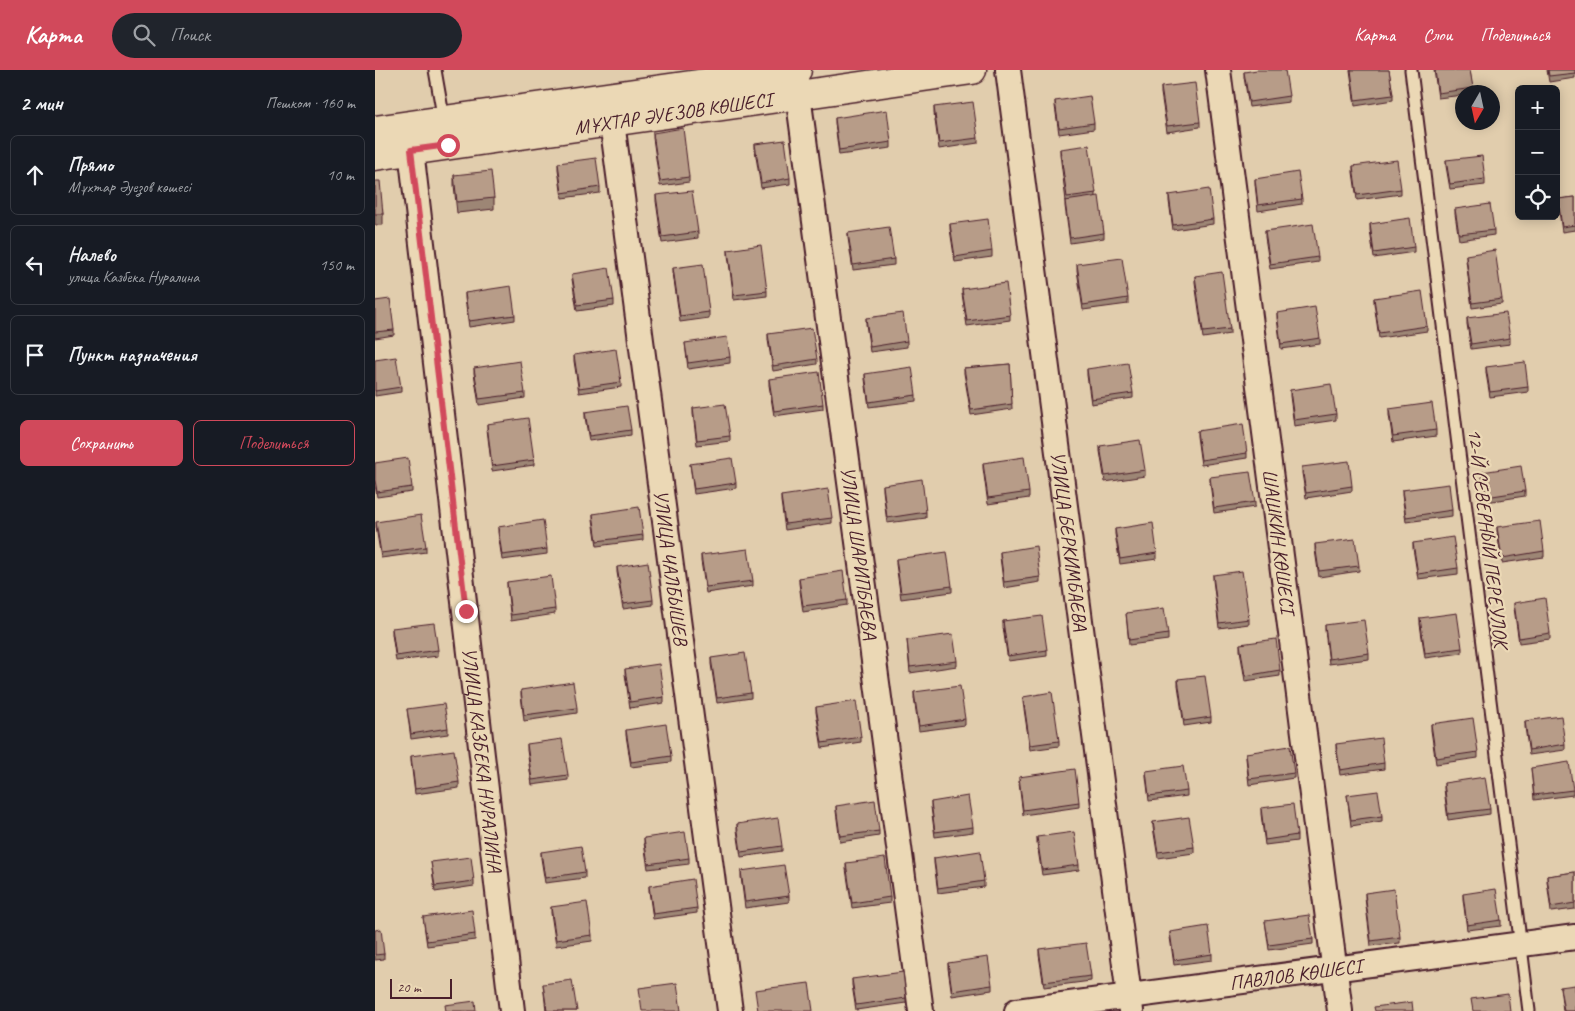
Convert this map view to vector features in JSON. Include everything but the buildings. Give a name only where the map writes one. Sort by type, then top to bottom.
[{"type":"main road","name":"МҰХТАР ӘУЕЗОВ КӨШЕСІ","points":[[375,156],[411,150],[446,133],[797,83],[972,70]]},
{"type":"main road","name":"МҰХТАР ӘУЕЗОВ КӨШЕСІ","points":[[375,130],[446,133],[612,122],[797,83]]},
{"type":"street","name":"УЛИЦА БЕРКИМБАЕВА","points":[[1008,70],[1130,1003]]},
{"type":"street","name":"ШАШКИН КӨШЕСІ","points":[[1218,70],[1340,1011]]},
{"type":"street","name":"УЛИЦА ШАРИПБАЕВА","points":[[797,83],[921,1011]]},
{"type":"street","name":"УЛИЦА ЧАЛБЫШЕВ","points":[[612,122],[730,1011]]},
{"type":"street","name":"УЛИЦА КАЗБЕКА НУРАЛИНА","points":[[411,150],[512,1011]]},
{"type":"street","name":"ПАВЛОВ КӨШЕСІ","points":[[1017,1011],[1130,1003],[1334,969],[1575,937]]},
{"type":"lane","points":[[435,70],[446,133]]},
{"type":"lane","name":"12-Й СЕВЕРНЫЙ ПЕРЕУЛОК","points":[[1411,70],[1529,1011]]},
{"type":"route","points":[[448,145],[411,150],[466,611]]}]
